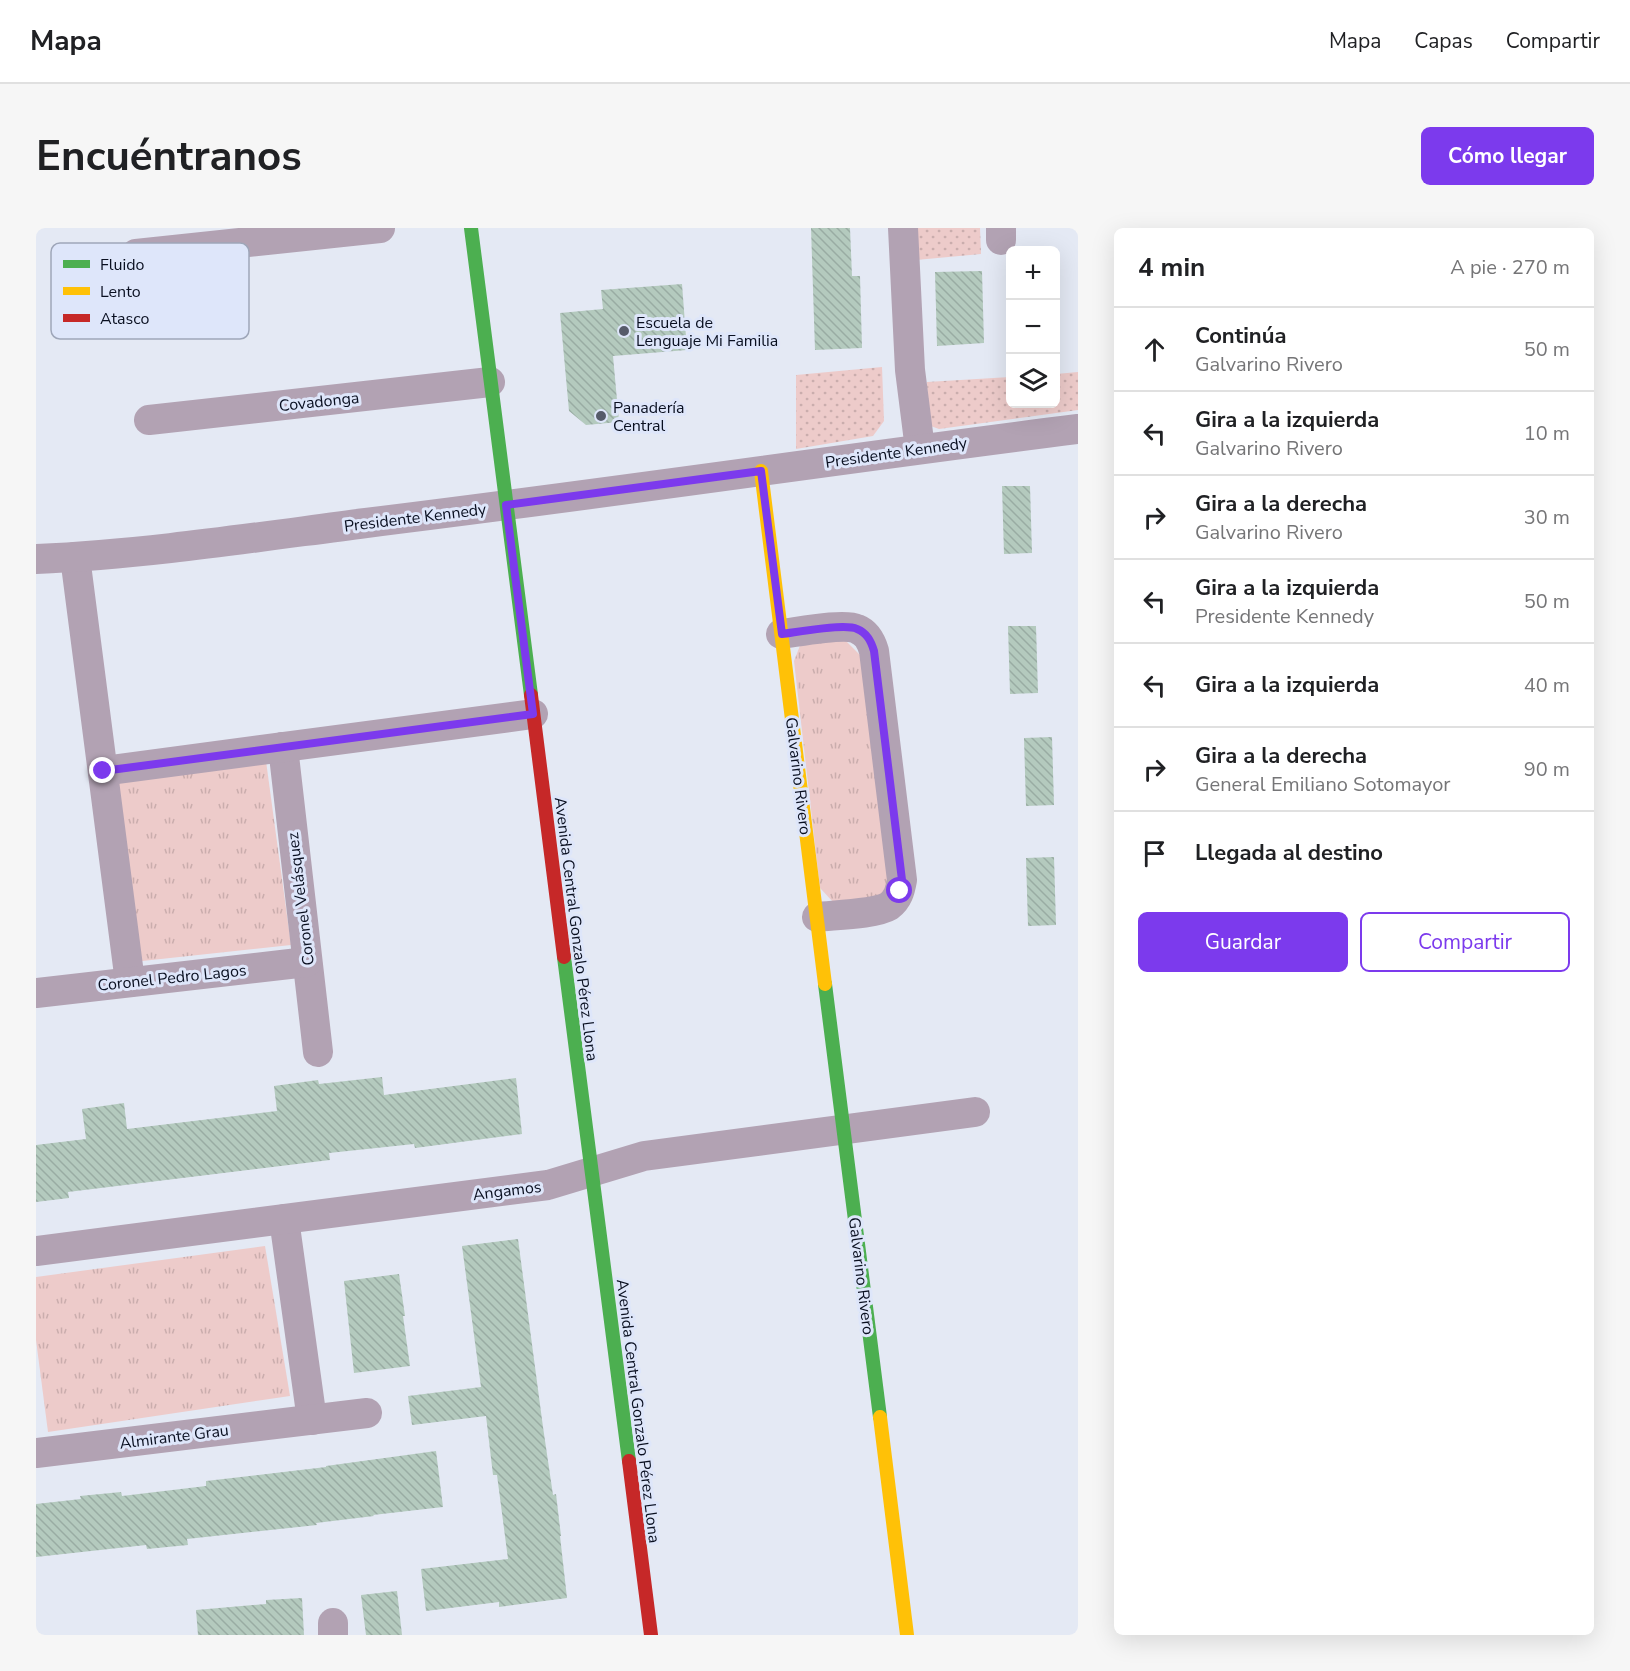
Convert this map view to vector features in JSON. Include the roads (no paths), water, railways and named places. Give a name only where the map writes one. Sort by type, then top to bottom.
[{"type":"street","points":[[239,243],[380,228]]},
{"type":"street","name":"Avenida Central Gonzalo Pérez Llona","points":[[471,228],[651,1635]]},
{"type":"street","points":[[903,228],[910,370],[920,449]]},
{"type":"street","name":"Covadonga","points":[[149,420],[490,382]]},
{"type":"street","name":"Presidente Kennedy","points":[[36,559],[205,543],[1078,429]]},
{"type":"street","name":"Galvarino Rivero","points":[[761,471],[907,1635]]},
{"type":"street","points":[[75,557],[130,982]]},
{"type":"street","points":[[782,634],[855,627],[871,640],[874,651],[902,880],[900,891],[895,901],[883,909],[817,917]]},
{"type":"street","points":[[103,771],[533,714]]},
{"type":"street","name":"Coronel Velásquez","points":[[283,747],[318,1052]]},
{"type":"street","name":"Coronel Pedro Lagos","points":[[36,993],[307,962]]},
{"type":"street","name":"Angamos","points":[[36,1251],[548,1185],[644,1156],[975,1112]]},
{"type":"street","points":[[284,1219],[312,1420]]},
{"type":"street","name":"Almirante Grau","points":[[36,1453],[367,1413]]},
{"type":"place","name":"Escuela de Lenguaje Mi Familia","points":[[624,331]]},
{"type":"place","name":"Panadería Central","points":[[601,416]]}]
